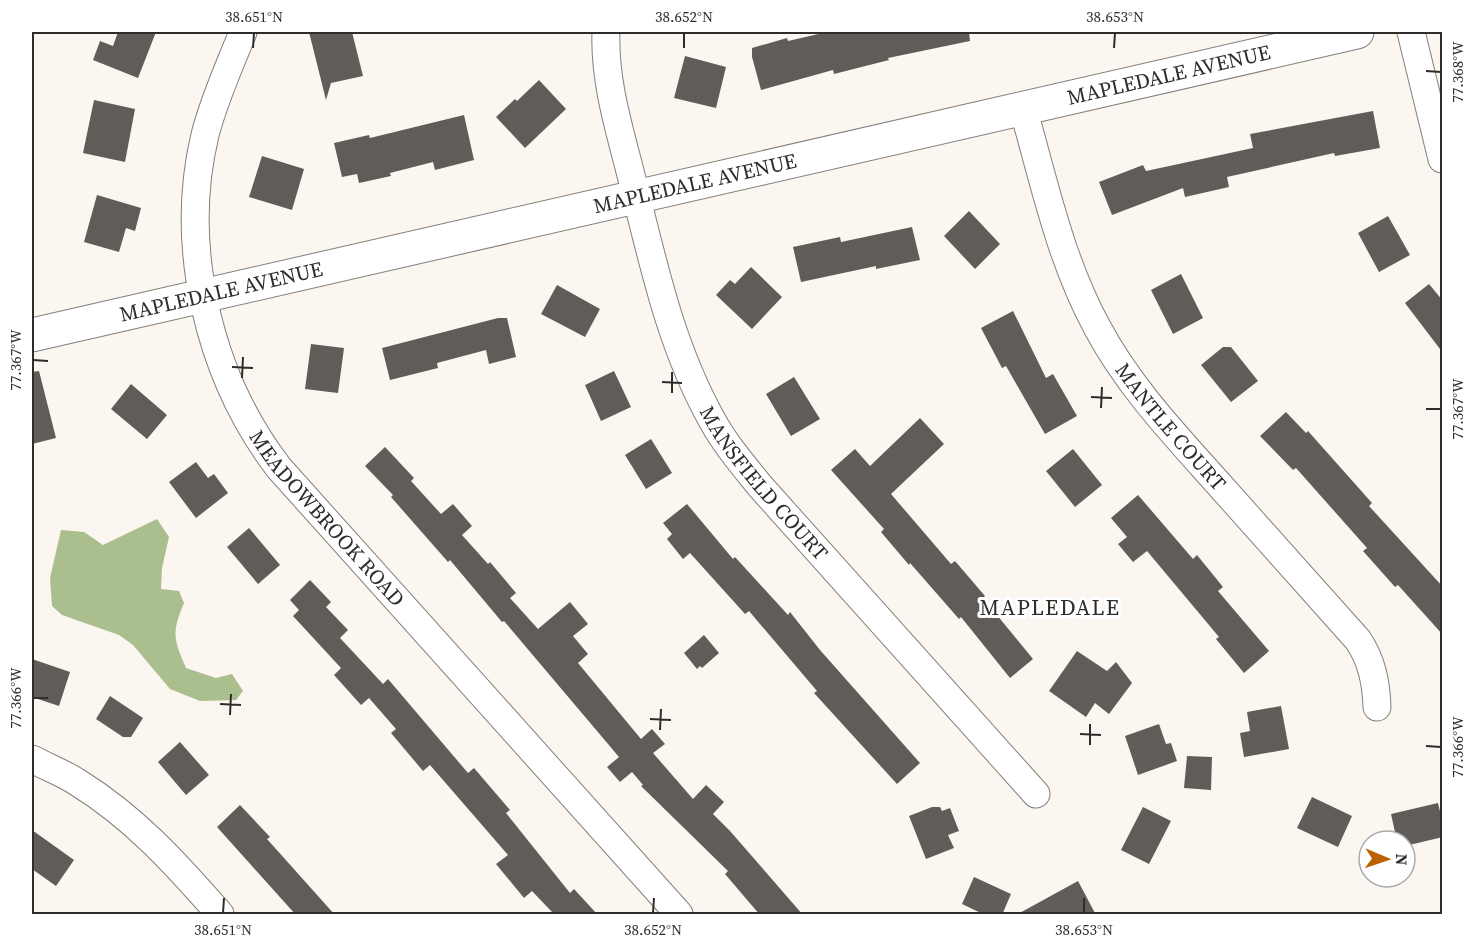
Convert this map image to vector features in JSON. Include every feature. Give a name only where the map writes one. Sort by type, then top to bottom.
[{"type":"street","name":"MEADOWBROOK ROAD","points":[[243,32],[206,134],[198,177],[195,220],[196,244],[204,296],[212,336],[227,380],[261,444],[286,477],[679,915]]},
{"type":"street","name":"MANSFIELD COURT","points":[[606,32],[611,93],[667,317],[681,355],[713,422],[729,447],[768,495],[1036,794]]},
{"type":"street","name":"MAPLEDALE AVENUE","points":[[32,335],[1357,32]]},
{"type":"street","points":[[1411,32],[1443,159]]},
{"type":"street","name":"MANTLE COURT","points":[[1023,108],[1062,247],[1084,301],[1107,346],[1128,376],[1191,452],[1358,640],[1371,664],[1376,685],[1377,706]]},
{"type":"street","points":[[32,759],[75,781],[118,810],[149,836],[220,915]]},
{"type":"green space","points":[[157,519],[169,537],[162,568],[161,589],[179,591],[184,603],[177,622],[176,636],[186,668],[216,678],[232,674],[243,691],[236,700],[200,701],[170,689],[133,645],[119,635],[62,615],[52,606],[50,578],[61,530],[84,532],[103,545]]},
{"type":"building","points":[[118,32],[156,32],[138,78],[93,60],[100,41],[113,46]]},
{"type":"building","points":[[309,32],[352,32],[363,76],[331,83],[326,100]]},
{"type":"building","points":[[827,32],[969,32],[970,41],[888,58],[889,60],[834,74],[833,70],[761,90],[752,57],[752,48],[787,38],[788,41]]},
{"type":"building","points":[[685,56],[726,67],[716,108],[674,98]]},
{"type":"building","points":[[539,80],[566,109],[525,148],[496,117]]},
{"type":"building","points":[[94,100],[135,109],[125,162],[83,153]]},
{"type":"building","points":[[1373,111],[1380,148],[1335,156],[1334,153],[1227,177],[1229,187],[1185,197],[1183,188],[1112,215],[1099,182],[1143,165],[1146,171],[1253,148],[1250,134]]},
{"type":"building","points":[[464,115],[474,160],[435,170],[433,162],[390,173],[391,176],[359,183],[357,174],[342,177],[334,143],[369,135],[370,138]]},
{"type":"building","points":[[262,156],[304,169],[292,210],[249,197]]},
{"type":"building","points":[[97,195],[141,208],[135,231],[126,228],[119,252],[84,242]]},
{"type":"building","points":[[969,211],[1000,244],[975,269],[944,236]]},
{"type":"building","points":[[1388,216],[1410,255],[1379,272],[1358,233]]},
{"type":"building","points":[[912,227],[920,260],[876,269],[876,266],[801,282],[793,247],[840,237],[841,242]]},
{"type":"building","points":[[751,267],[782,297],[752,329],[716,295],[730,280],[735,284]]},
{"type":"building","points":[[1181,274],[1203,318],[1173,334],[1151,290]]},
{"type":"building","points":[[1429,284],[1443,301],[1443,353],[1405,303]]},
{"type":"building","points":[[557,285],[600,309],[585,337],[541,314]]},
{"type":"building","points":[[1013,311],[1046,378],[1053,374],[1077,416],[1045,434],[1006,366],[1002,368],[981,328]]},
{"type":"building","points":[[498,318],[507,318],[516,357],[489,364],[486,350],[437,363],[438,368],[390,380],[382,348]]},
{"type":"building","points":[[311,344],[344,348],[338,393],[305,389]]},
{"type":"building","points":[[1223,347],[1231,347],[1258,381],[1231,402],[1201,365]]},
{"type":"building","points":[[39,371],[56,438],[32,444],[32,372]]},
{"type":"building","points":[[614,371],[631,407],[601,421],[585,385]]},
{"type":"building","points":[[794,377],[820,419],[791,436],[766,394]]},
{"type":"building","points":[[131,384],[167,415],[147,439],[111,409]]},
{"type":"building","points":[[1286,412],[1306,433],[1308,431],[1372,503],[1369,506],[1443,587],[1443,635],[1398,585],[1395,587],[1363,551],[1367,548],[1296,468],[1293,470],[1260,436]]},
{"type":"building","points":[[920,418],[944,444],[891,494],[951,564],[955,561],[1033,659],[1010,678],[961,617],[959,619],[910,563],[909,565],[881,532],[884,529],[831,470],[855,449],[870,466]]},
{"type":"building","points":[[651,439],[672,473],[646,489],[625,455]]},
{"type":"building","points":[[385,447],[414,478],[411,481],[441,514],[453,504],[472,526],[462,535],[488,564],[490,562],[516,593],[510,598],[538,629],[570,602],[588,624],[573,636],[588,654],[578,663],[641,739],[652,729],[665,744],[653,753],[693,799],[706,785],[724,802],[713,814],[803,915],[760,915],[725,874],[728,871],[641,786],[643,785],[632,772],[620,782],[607,767],[619,757],[504,621],[502,622],[450,560],[448,562],[391,497],[393,495],[365,466]]},
{"type":"building","points":[[1073,449],[1102,485],[1075,507],[1046,471]]},
{"type":"building","points":[[196,462],[208,478],[214,474],[228,493],[196,518],[169,482]]},
{"type":"building","points":[[1138,495],[1193,559],[1197,555],[1223,587],[1218,591],[1269,651],[1244,673],[1216,639],[1219,637],[1147,551],[1133,562],[1118,544],[1127,537],[1111,518]]},
{"type":"building","points":[[687,504],[733,559],[735,557],[788,615],[790,612],[820,650],[920,763],[897,784],[814,693],[817,691],[749,611],[745,614],[690,553],[683,559],[667,539],[672,534],[663,523]]},
{"type":"building","points":[[249,528],[280,565],[258,584],[227,547]]},
{"type":"building","points":[[310,580],[331,602],[326,607],[348,630],[340,638],[383,684],[388,679],[468,773],[474,768],[510,810],[506,813],[570,893],[574,889],[598,915],[549,915],[552,912],[532,891],[524,898],[496,864],[508,855],[430,765],[423,771],[391,733],[396,729],[369,698],[361,705],[334,675],[341,668],[293,616],[299,610],[290,600]]},
{"type":"building","points":[[704,635],[719,653],[702,668],[700,666],[697,669],[684,653]]},
{"type":"building","points":[[1077,651],[1107,671],[1116,662],[1132,683],[1109,714],[1095,703],[1086,717],[1049,691]]},
{"type":"building","points":[[32,659],[70,672],[59,706],[32,697]]},
{"type":"building","points":[[110,696],[143,718],[131,737],[123,737],[96,719]]},
{"type":"building","points":[[1281,706],[1289,749],[1244,757],[1240,733],[1250,731],[1247,712]]},
{"type":"building","points":[[1159,724],[1166,744],[1171,743],[1177,761],[1138,775],[1125,736]]},
{"type":"building","points":[[180,742],[209,775],[186,795],[158,762]]},
{"type":"building","points":[[1187,756],[1212,757],[1211,790],[1184,788]]},
{"type":"building","points":[[1312,797],[1352,816],[1338,847],[1297,828]]},
{"type":"building","points":[[1438,803],[1443,824],[1443,837],[1417,843],[1417,829],[1394,829],[1391,814]]},
{"type":"building","points":[[240,805],[335,915],[296,915],[217,827]]},
{"type":"building","points":[[932,807],[940,807],[942,811],[950,808],[959,831],[948,835],[954,848],[926,859],[909,816]]},
{"type":"building","points":[[1143,807],[1171,821],[1149,864],[1121,850]]},
{"type":"building","points":[[32,830],[74,860],[56,886],[32,869]]},
{"type":"building","points":[[974,877],[1011,894],[1002,915],[985,915],[962,904]]},
{"type":"building","points":[[1078,881],[1096,915],[1016,915]]},
{"type":"district","name":"MAPLEDALE","points":[[1050,607]]}]
